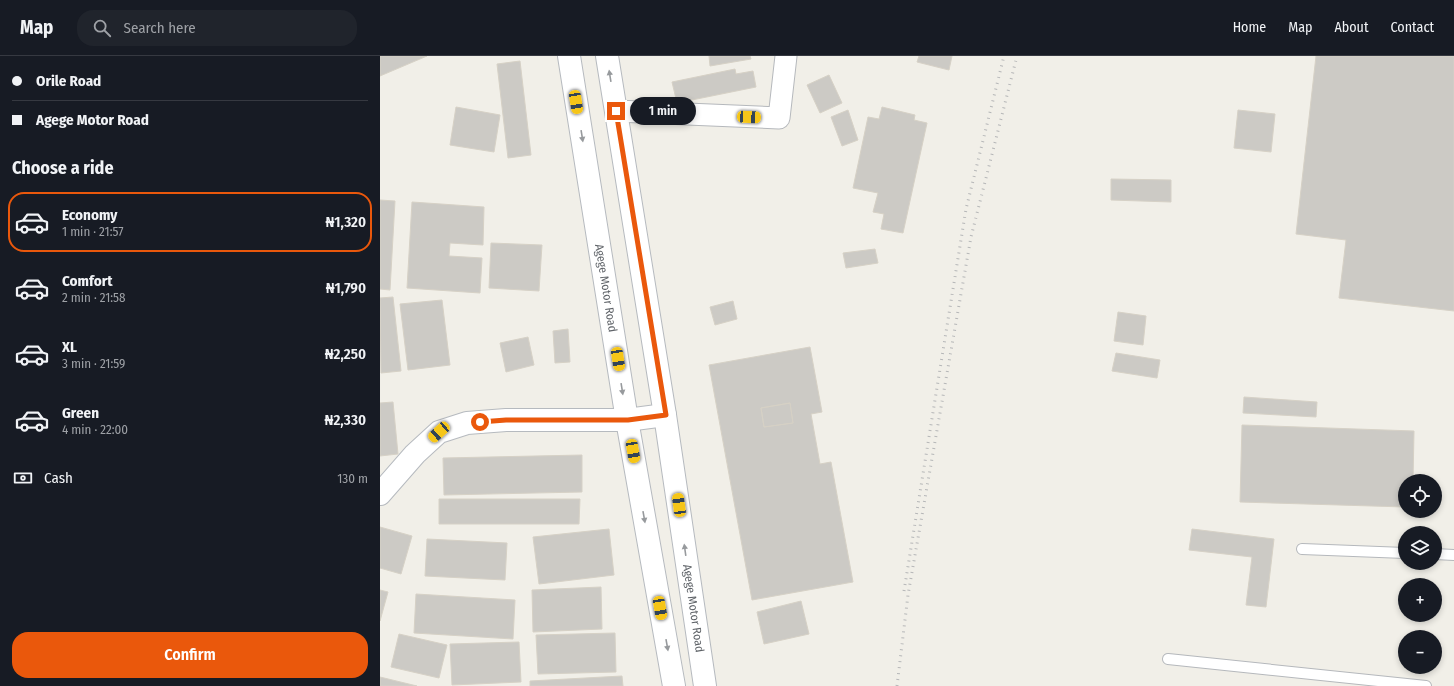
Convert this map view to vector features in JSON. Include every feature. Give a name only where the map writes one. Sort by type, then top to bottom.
[{"type":"main road","name":"Agege Motor Road","points":[[569,56],[628,420],[674,686]]},
{"type":"main road","name":"Agege Motor Road","points":[[607,56],[666,415],[705,686]]},
{"type":"main road","points":[[380,494],[415,454],[439,432],[467,424],[506,420],[628,420],[666,415]]},
{"type":"street","points":[[616,111],[779,118],[786,56]]},
{"type":"lane","points":[[1302,549],[1398,553]]},
{"type":"lane","points":[[1442,554],[1454,555]]},
{"type":"lane","points":[[1168,659],[1426,686]]},
{"type":"building","points":[[380,56],[427,56],[380,76]]},
{"type":"building","points":[[709,56],[750,56],[751,59],[710,66]]},
{"type":"building","points":[[919,56],[952,56],[949,70],[917,62]]},
{"type":"building","points":[[1316,56],[1454,56],[1454,311],[1339,298],[1346,240],[1296,234]]},
{"type":"building","points":[[520,61],[531,155],[508,158],[497,64]]},
{"type":"building","points":[[735,69],[736,74],[753,71],[756,87],[677,103],[672,82]]},
{"type":"building","points":[[829,75],[842,103],[820,113],[807,85]]},
{"type":"building","points":[[456,107],[500,115],[494,152],[450,145]]},
{"type":"building","points":[[882,107],[915,115],[914,120],[927,123],[903,233],[881,229],[884,214],[873,212],[878,193],[853,188],[868,117],[879,119]]},
{"type":"building","points":[[848,110],[858,140],[842,146],[831,117]]},
{"type":"building","points":[[1238,110],[1275,114],[1271,152],[1234,148]]},
{"type":"building","points":[[1111,179],[1171,180],[1171,202],[1111,200]]},
{"type":"building","points":[[380,200],[395,201],[390,290],[380,289]]},
{"type":"building","points":[[412,202],[484,207],[483,245],[450,243],[449,256],[482,258],[480,293],[407,288]]},
{"type":"building","points":[[491,243],[542,245],[539,291],[489,288]]},
{"type":"building","points":[[875,249],[878,263],[846,268],[843,253]]},
{"type":"building","points":[[393,297],[401,371],[381,373],[380,298]]},
{"type":"building","points":[[442,300],[450,365],[408,370],[400,304]]},
{"type":"building","points":[[733,301],[737,319],[715,325],[710,307]]},
{"type":"building","points":[[1118,312],[1146,316],[1143,345],[1114,341]]},
{"type":"building","points":[[568,329],[570,362],[555,363],[553,331]]},
{"type":"building","points":[[528,337],[534,365],[506,372],[500,343]]},
{"type":"building","points":[[810,347],[822,412],[811,414],[820,464],[831,462],[853,582],[752,600],[709,365]],"holes":[[[790,403],[793,423],[764,427],[761,408]]]},
{"type":"building","points":[[1116,353],[1160,360],[1157,378],[1112,371]]},
{"type":"building","points":[[1244,397],[1317,402],[1316,417],[1243,413]]},
{"type":"building","points":[[393,402],[398,454],[380,456],[380,403]]},
{"type":"building","points":[[790,403],[793,423],[764,427],[761,408]]},
{"type":"building","points":[[1242,425],[1414,431],[1413,474],[1398,474],[1398,507],[1240,502]]},
{"type":"building","points":[[582,455],[582,492],[444,495],[443,458]]},
{"type":"building","points":[[439,499],[580,499],[579,524],[439,524]]},
{"type":"building","points":[[380,527],[412,536],[401,574],[380,568]]},
{"type":"building","points":[[609,529],[614,575],[539,584],[533,537]]},
{"type":"building","points":[[1192,529],[1274,539],[1266,607],[1246,605],[1252,557],[1189,550]]},
{"type":"building","points":[[427,539],[507,543],[505,580],[425,576]]},
{"type":"building","points":[[601,587],[602,629],[533,632],[532,590]]},
{"type":"building","points":[[380,590],[388,592],[380,621]]},
{"type":"building","points":[[416,594],[515,600],[513,639],[414,633]]},
{"type":"building","points":[[801,601],[809,634],[764,644],[757,612]]},
{"type":"building","points":[[615,633],[616,672],[538,674],[536,635]]},
{"type":"building","points":[[399,634],[447,645],[439,678],[391,667]]},
{"type":"building","points":[[519,642],[521,682],[452,685],[450,644]]},
{"type":"building","points":[[622,676],[623,686],[530,686],[530,681]]},
{"type":"building","points":[[380,677],[417,686],[380,686]]},
{"type":"railway","points":[[904,591],[966,209],[1004,56]]},
{"type":"railway","points":[[897,686],[908,595],[971,237],[1017,56]]},
{"type":"route","points":[[480,422],[506,420],[628,420],[666,415],[616,111]]}]
